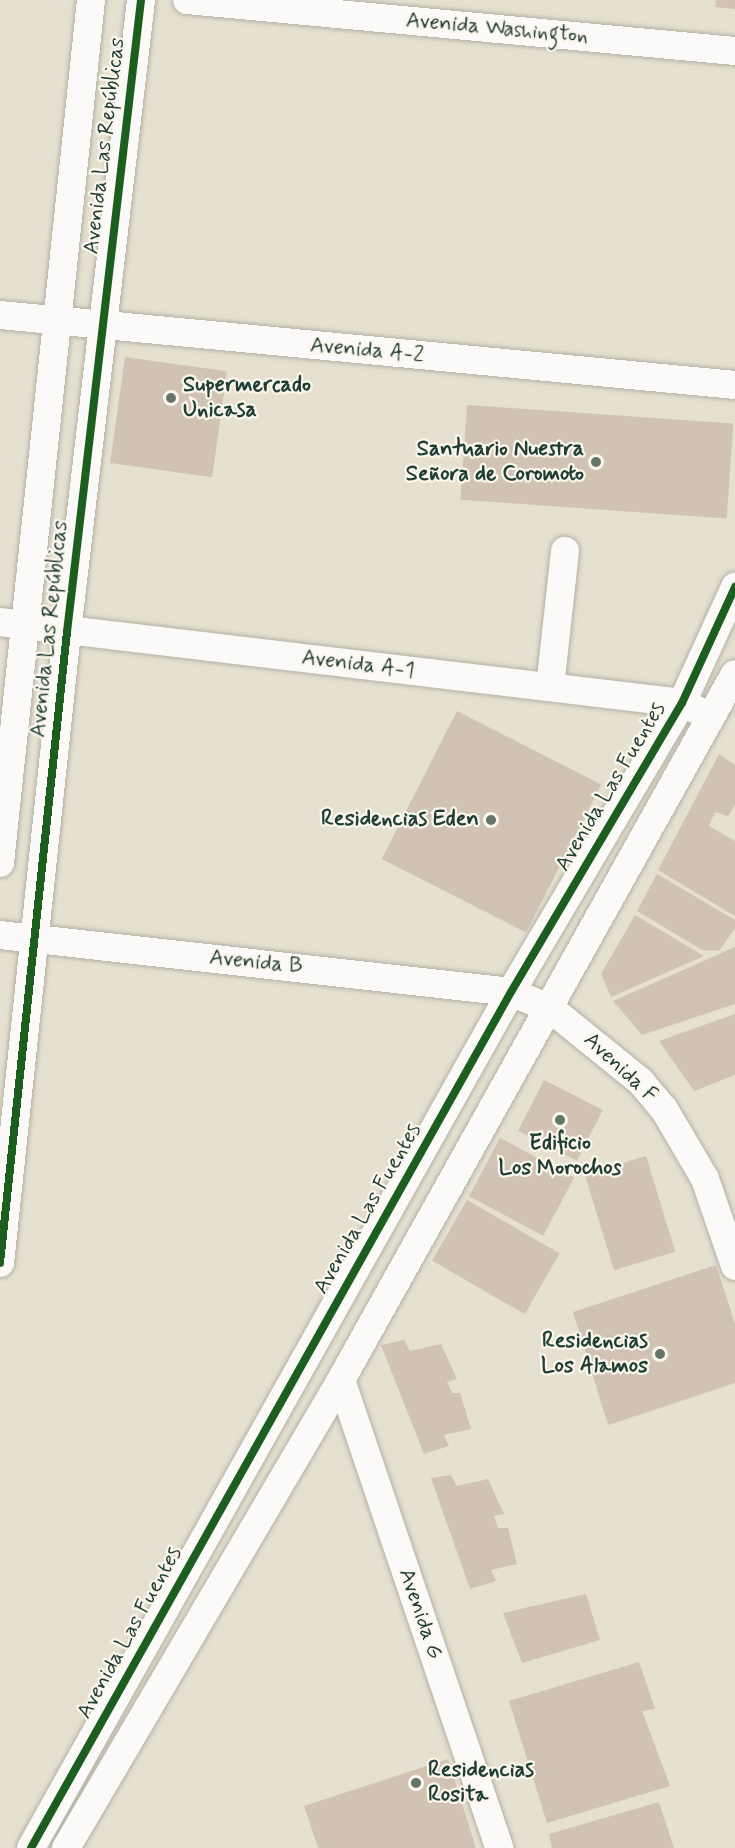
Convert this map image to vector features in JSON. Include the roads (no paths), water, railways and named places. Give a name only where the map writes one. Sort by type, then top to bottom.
[{"type":"street","name":"Avenida Las Repúblicas","points":[[0,863],[13,623],[57,320],[92,0]]},
{"type":"street","name":"Avenida Las Repúblicas","points":[[0,1263],[37,939],[67,632],[141,0]]},
{"type":"street","name":"Avenida Washington","points":[[186,0],[735,51]]},
{"type":"street","name":"Avenida A-2","points":[[0,315],[735,385]]},
{"type":"street","points":[[550,687],[565,551]]},
{"type":"street","name":"Avenida Las Fuentes","points":[[31,1848],[511,992],[682,703],[735,587]]},
{"type":"street","name":"Avenida A-1","points":[[13,623],[67,632],[682,703],[712,718]]},
{"type":"street","points":[[66,1848],[341,1380],[551,1009],[735,674]]},
{"type":"street","name":"Avenida B","points":[[0,935],[511,992],[551,1009]]},
{"type":"street","name":"Avenida F","points":[[551,1009],[641,1082],[664,1109],[705,1179],[735,1266]]},
{"type":"street","points":[[304,1358],[341,1380]]},
{"type":"street","name":"Avenida G","points":[[341,1380],[499,1848]]},
{"type":"place","name":"Supermercado Unicasa","points":[[171,398]]},
{"type":"place","name":"Santuario Nuestra Señora de Coromoto","points":[[596,462]]},
{"type":"place","name":"Residencias Eden","points":[[491,820]]},
{"type":"place","name":"Edificio Los Morochos","points":[[560,1120]]},
{"type":"place","name":"Residencias Los Alamos","points":[[660,1354]]},
{"type":"place","name":"Residencias Rosita","points":[[416,1783]]}]
